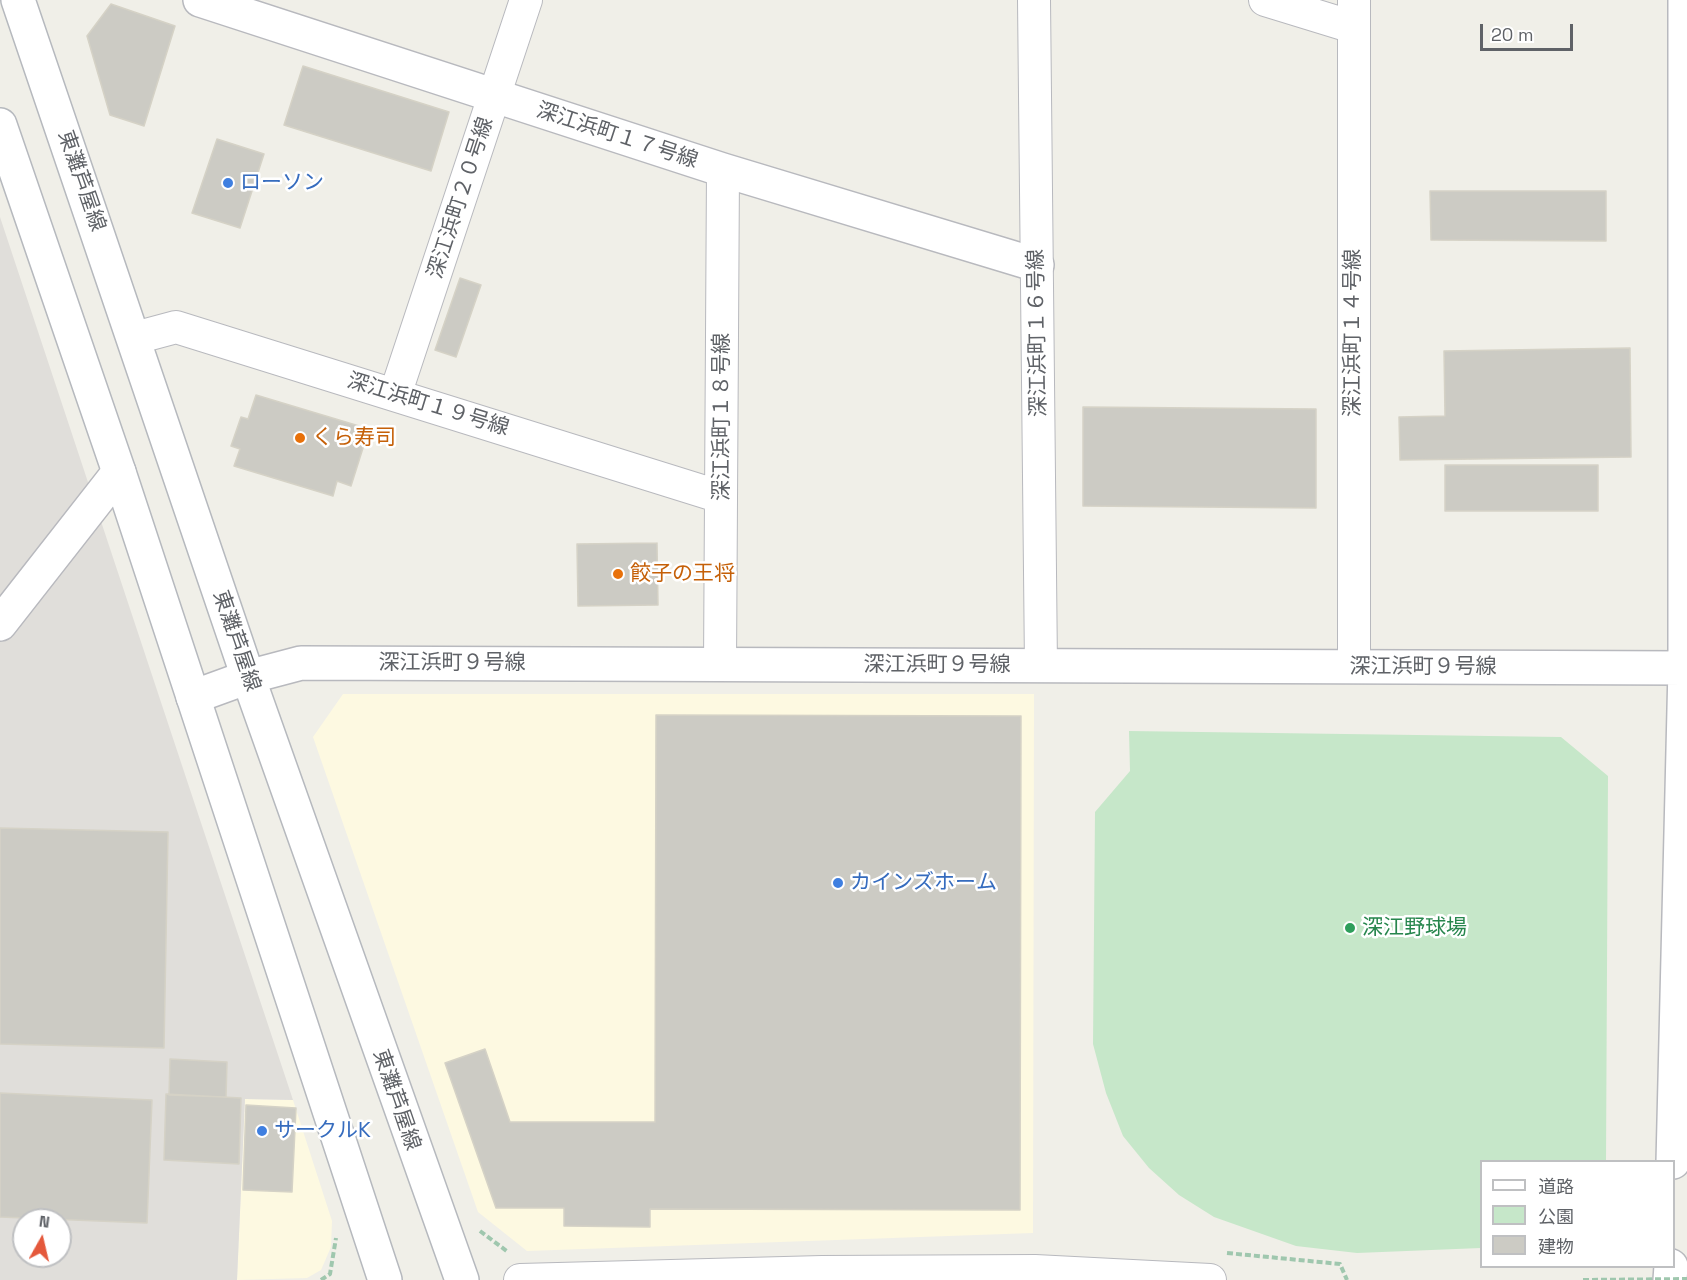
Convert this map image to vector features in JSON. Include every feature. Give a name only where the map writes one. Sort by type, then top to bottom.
[{"type":"street","name":"東灘芦屋線","points":[[18,0],[135,338],[248,677],[462,1280]]},
{"type":"street","name":"深江浜町１７号線","points":[[200,0],[723,170],[1037,265]]},
{"type":"street","name":"深江浜町２０号線","points":[[395,395],[526,0]]},
{"type":"street","name":"深江浜町１６号線","points":[[1034,0],[1041,666]]},
{"type":"street","points":[[1265,0],[1353,14]]},
{"type":"street","points":[[1673,1160],[1686,668],[1685,0]]},
{"type":"street","name":"深江浜町１４号線","points":[[1353,14],[1354,666]]},
{"type":"street","points":[[0,125],[119,472],[385,1280]]},
{"type":"street","name":"深江浜町１８号線","points":[[720,664],[723,170]]},
{"type":"street","name":"深江浜町１９号線","points":[[135,338],[176,327],[721,497]]},
{"type":"street","points":[[0,624],[119,472]]},
{"type":"street","name":"深江浜町９号線","points":[[194,697],[248,677],[301,663],[1686,668]]},
{"type":"street","points":[[517,1268],[822,1272],[1035,1271],[1210,1280]]},
{"type":"path","points":[[476,1222],[480,1232],[517,1268]]},
{"type":"path","points":[[1583,1280],[1687,1279]]},
{"type":"shaded area","points":[[0,217],[293,1100],[245,1099],[237,1280],[0,1280]]},
{"type":"shaded area","points":[[343,694],[1034,694],[1033,1233],[527,1251],[478,1212],[313,737]]},
{"type":"shaded area","points":[[245,1099],[293,1100],[332,1221],[331,1247],[321,1270],[307,1278],[237,1280]]},
{"type":"green space","name":"深江野球場","points":[[1129,731],[1561,737],[1608,776],[1606,1160],[1480,1160],[1480,1248],[1357,1253],[1296,1246],[1214,1217],[1179,1195],[1149,1168],[1123,1136],[1106,1093],[1093,1044],[1095,812],[1130,771]]},
{"type":"building","points":[[111,4],[175,26],[144,126],[110,115],[87,36]]},
{"type":"building","points":[[303,66],[449,112],[431,171],[284,125]]},
{"type":"building","name":"ローソン","points":[[217,139],[264,154],[240,228],[192,213]]},
{"type":"building","points":[[1430,191],[1606,191],[1606,241],[1431,240]]},
{"type":"building","points":[[460,278],[481,285],[456,357],[435,350]]},
{"type":"building","points":[[1630,348],[1631,457],[1400,460],[1399,417],[1445,416],[1444,351]]},
{"type":"building","name":"くら寿司","points":[[256,395],[369,429],[351,486],[337,481],[333,496],[234,466],[240,449],[231,446],[241,417],[248,419]]},
{"type":"building","points":[[1083,407],[1316,409],[1316,508],[1083,506]]},
{"type":"building","points":[[1445,465],[1598,465],[1598,511],[1445,511]]},
{"type":"building","name":"餃子の王将","points":[[657,543],[658,605],[578,606],[577,544]]},
{"type":"building","name":"カインズホーム","points":[[656,715],[1021,716],[1020,1210],[650,1209],[650,1227],[564,1226],[564,1208],[496,1208],[445,1063],[485,1049],[510,1122],[655,1122]]},
{"type":"building","points":[[0,828],[168,832],[164,1048],[0,1044]]},
{"type":"building","points":[[170,1059],[227,1062],[226,1097],[169,1095]]},
{"type":"building","points":[[0,1093],[152,1100],[147,1223],[72,1220],[72,1208],[12,1208],[12,1217],[0,1217]]},
{"type":"building","points":[[166,1094],[241,1098],[239,1164],[164,1160]]},
{"type":"building","points":[[246,1105],[296,1108],[292,1192],[243,1190]]},
{"type":"place","name":"ローソン","points":[[228,183]]},
{"type":"place","name":"くら寿司","points":[[300,438]]},
{"type":"place","name":"餃子の王将","points":[[618,574]]},
{"type":"place","name":"カインズホーム","points":[[838,883]]},
{"type":"place","name":"深江野球場","points":[[1350,928]]},
{"type":"place","name":"サークルK","points":[[262,1131]]}]
